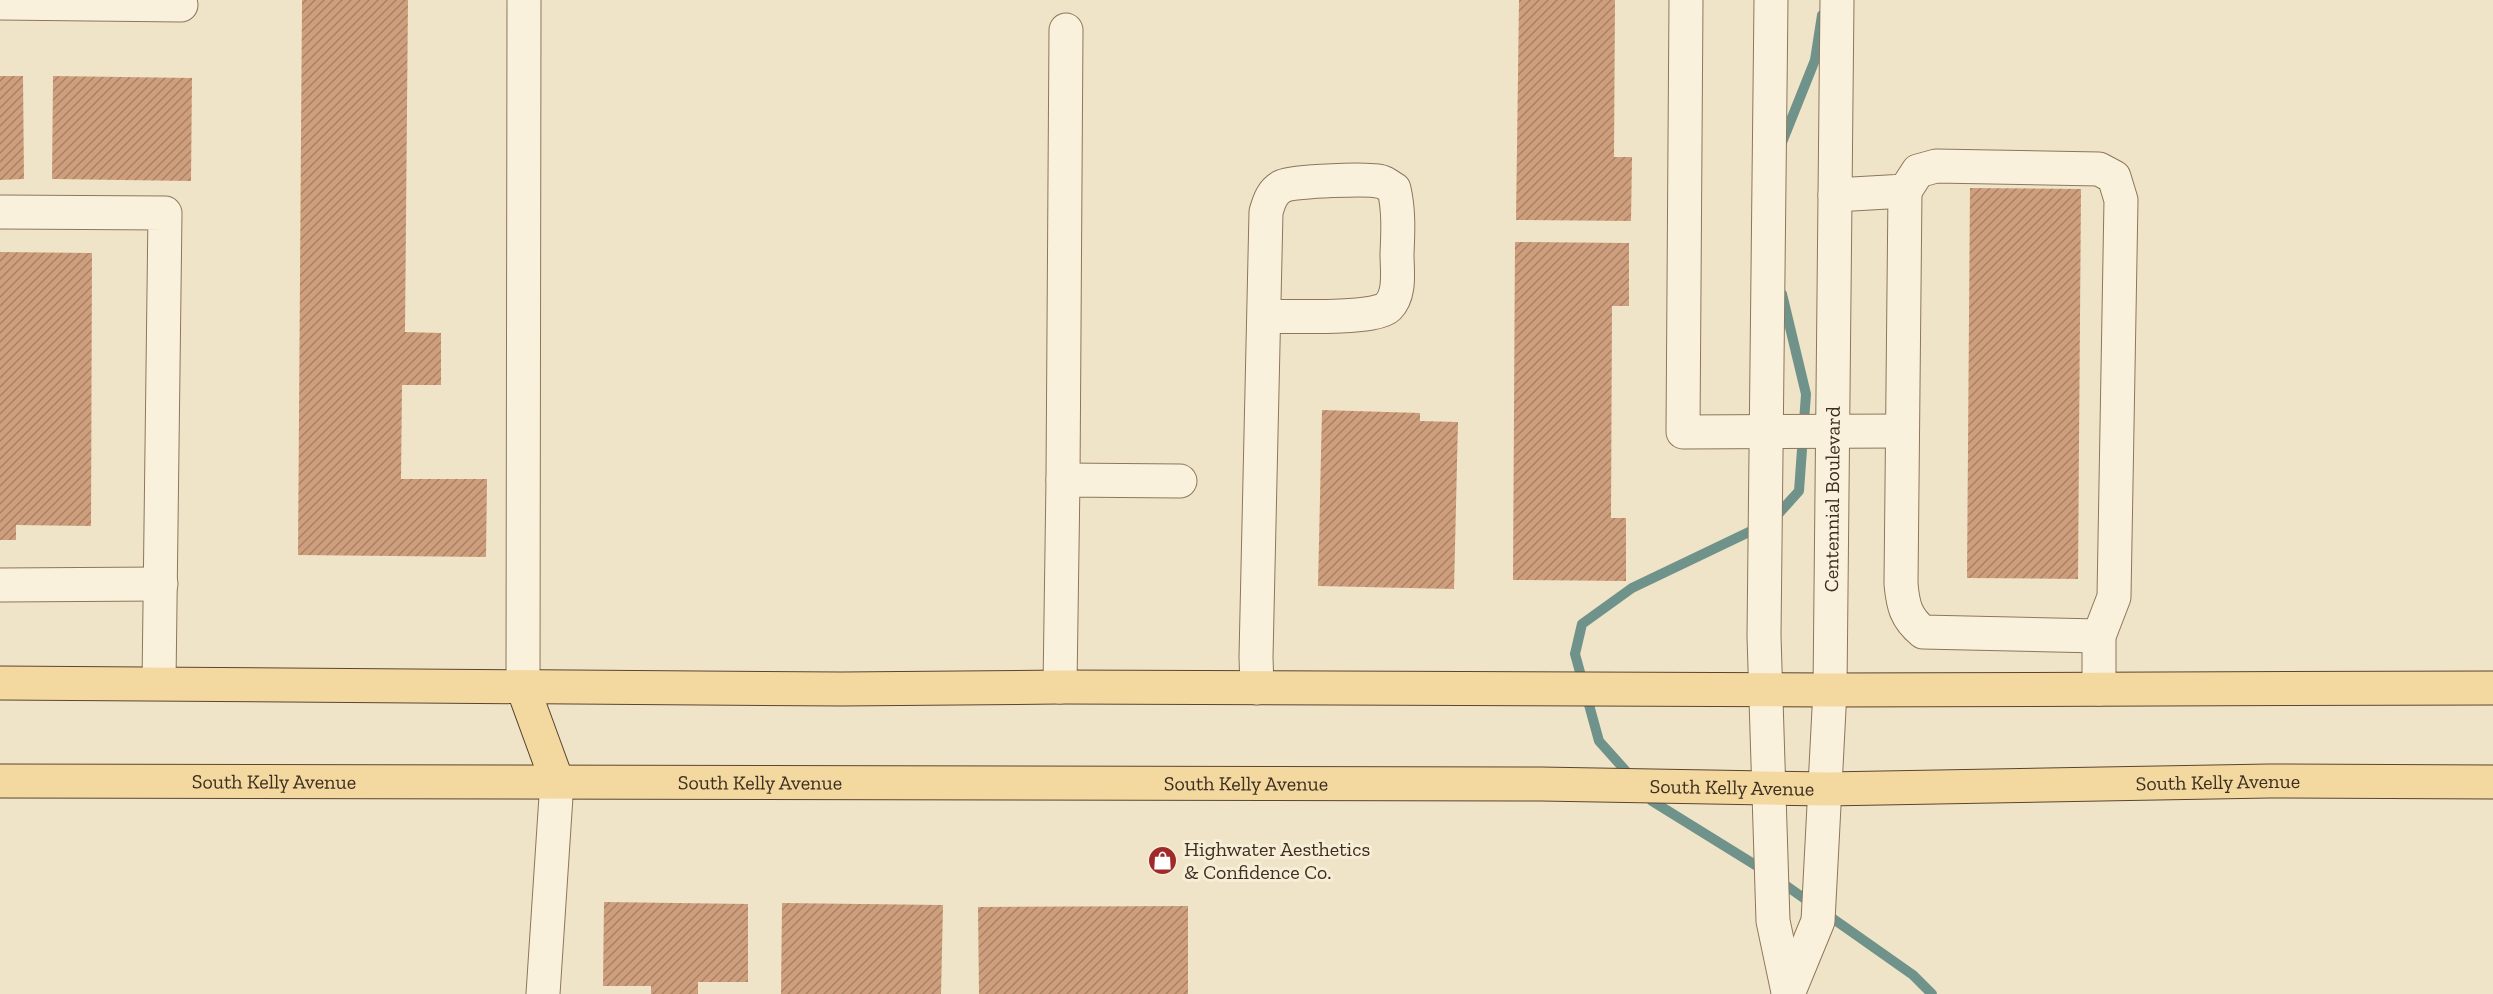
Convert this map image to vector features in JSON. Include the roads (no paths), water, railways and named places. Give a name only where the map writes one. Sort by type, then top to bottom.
[{"type":"main road","points":[[0,683],[523,688],[1060,687],[1766,690],[2493,688]]},
{"type":"main road","points":[[523,688],[557,781]]},
{"type":"main road","name":"South Kelly Avenue","points":[[0,781],[1541,784],[1827,789],[2269,781],[2493,782]]},
{"type":"street","points":[[523,688],[524,0]]},
{"type":"street","points":[[1686,0],[1683,432],[1902,431]]},
{"type":"street","name":"Centennial Boulevard","points":[[1771,0],[1764,636],[1773,921],[1788,993]]},
{"type":"street","name":"Centennial Boulevard","points":[[1788,993],[1818,921],[1827,789],[1834,431],[1837,0]]},
{"type":"street","points":[[0,3],[181,5]]},
{"type":"street","points":[[1060,687],[1066,30]]},
{"type":"street","points":[[2098,636],[1923,632],[1910,621],[1903,607],[1901,584],[1905,191],[1918,171],[1936,166],[2098,168],[2114,177],[2121,200],[2114,597],[2098,636],[2099,689]]},
{"type":"street","points":[[1257,688],[1263,316],[1266,212],[1270,197],[1282,186],[1297,182],[1381,181],[1394,189],[1398,204],[1397,285],[1394,298],[1386,309],[1367,315],[1263,316]]},
{"type":"street","points":[[1835,195],[1905,191]]},
{"type":"street","points":[[0,212],[165,213],[159,683]]},
{"type":"street","points":[[1063,480],[1180,481]]},
{"type":"street","points":[[0,585],[161,584]]},
{"type":"street","points":[[543,994],[557,781]]},
{"type":"waterway","points":[[1781,145],[1815,60],[1822,15]]},
{"type":"waterway","points":[[1633,779],[1599,741],[1575,654],[1582,624],[1632,588],[1772,521],[1799,491],[1806,394],[1782,294]]},
{"type":"waterway","points":[[1646,793],[1652,801],[1765,871]]},
{"type":"waterway","points":[[1778,880],[1913,975],[1932,994]]},
{"type":"place","name":"Highwater Aesthetics & Confidence Co.","points":[[1163,860]]}]
